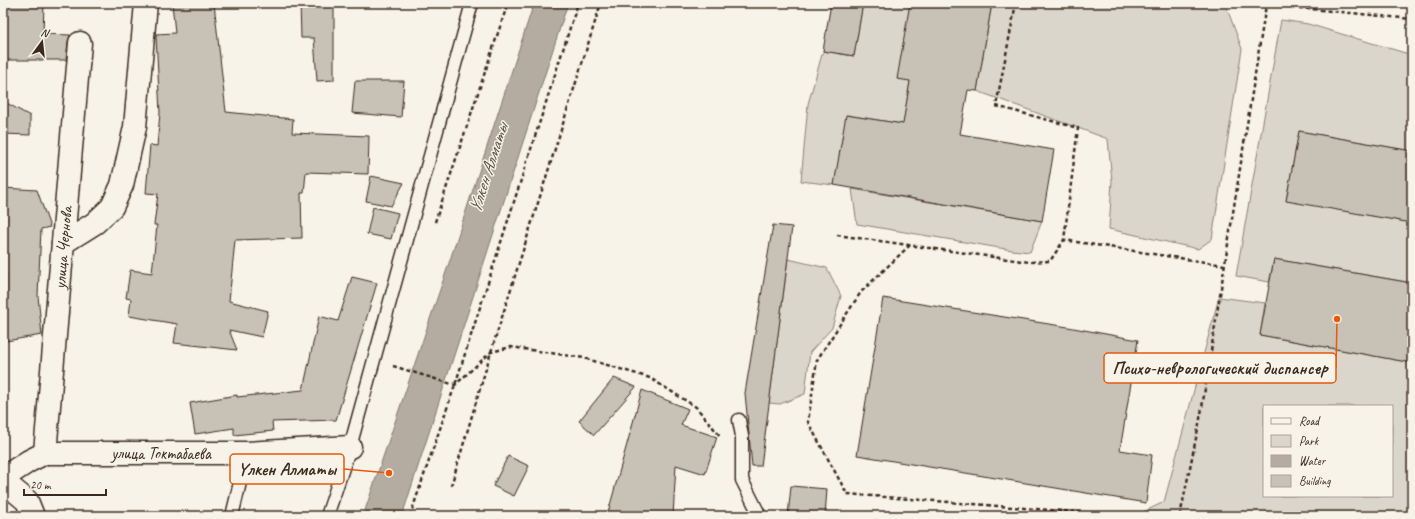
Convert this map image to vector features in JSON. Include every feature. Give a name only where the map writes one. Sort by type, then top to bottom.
[{"type":"street","points":[[62,243],[95,223],[112,207],[122,185],[135,127],[146,3]]},
{"type":"street","name":"улица Чернова","points":[[45,453],[80,43]]},
{"type":"street","name":"улица Токтабаева","points":[[3,480],[29,461],[45,453],[246,453],[350,447]]},
{"type":"street","points":[[3,480],[27,501],[33,516]]},
{"type":"lane","points":[[327,516],[350,447],[472,3]]},
{"type":"lane","points":[[739,420],[742,436],[742,480],[760,516]]},
{"type":"lane","points":[[232,516],[246,453]]},
{"type":"path","points":[[410,516],[455,385],[578,3]]},
{"type":"path","points":[[451,486],[491,352],[601,3]]},
{"type":"path","points":[[837,235],[1029,262],[1050,261],[1064,240],[1078,128],[996,106],[1016,3]]},
{"type":"path","points":[[1250,3],[1412,19]]},
{"type":"path","points":[[1180,516],[1201,414],[1266,4]]},
{"type":"path","points":[[1064,240],[1224,265]]},
{"type":"path","points":[[910,245],[862,292],[818,360],[808,422],[847,494],[1126,516]]},
{"type":"path","points":[[455,385],[491,352],[511,347],[584,358],[650,378],[696,407],[742,462]]},
{"type":"path","points":[[391,365],[455,385]]},
{"type":"green space","points":[[863,3],[910,3],[910,81],[903,124],[847,115],[834,185],[801,181],[808,104],[823,51],[854,56]]},
{"type":"green space","points":[[992,3],[1225,3],[1242,49],[1212,239],[1198,249],[1109,229],[1112,181],[1108,139],[977,91]]},
{"type":"green space","points":[[1281,20],[1308,24],[1412,55],[1412,151],[1299,131],[1286,200],[1412,223],[1412,283],[1274,259],[1269,282],[1236,276]]},
{"type":"green space","points":[[852,189],[1042,221],[1030,252],[857,224]]},
{"type":"green space","points":[[788,259],[827,268],[841,296],[832,328],[810,352],[805,394],[780,404],[769,403]]},
{"type":"green space","points":[[1219,297],[1265,303],[1260,335],[1412,363],[1412,516],[1135,516],[1164,502]]},
{"type":"water","points":[[534,3],[568,3],[402,516],[363,516],[447,269]]},
{"type":"building","points":[[3,3],[44,4],[43,34],[70,35],[66,60],[3,60]]},
{"type":"building","points":[[172,3],[214,3],[226,112],[293,119],[292,133],[369,136],[368,174],[306,172],[304,193],[301,193],[302,238],[235,240],[229,301],[268,311],[262,337],[229,330],[237,350],[174,343],[177,324],[129,316],[131,299],[126,298],[130,270],[152,273],[157,225],[154,225],[158,194],[146,193],[150,145],[157,146],[160,113],[156,34],[175,33]]},
{"type":"building","points":[[300,3],[334,3],[334,80],[317,81],[314,38],[301,38]]},
{"type":"building","points":[[831,3],[863,3],[854,56],[823,51]]},
{"type":"building","points":[[910,3],[992,3],[977,91],[968,90],[960,134],[1054,150],[1042,221],[834,185],[846,115],[903,124],[910,81],[897,79]]},
{"type":"building","points":[[355,81],[404,81],[401,117],[352,113]]},
{"type":"building","points":[[3,101],[30,116],[30,135],[3,134]]},
{"type":"building","points":[[1299,131],[1412,151],[1412,223],[1286,201]]},
{"type":"building","points":[[371,176],[404,183],[391,206],[366,201]]},
{"type":"building","points":[[3,188],[37,190],[50,227],[41,229],[38,296],[42,335],[6,341],[6,274],[3,274]]},
{"type":"building","points":[[373,207],[398,213],[391,239],[367,234]]},
{"type":"building","points":[[773,225],[792,227],[761,466],[752,466],[745,393]]},
{"type":"building","points":[[1274,259],[1412,283],[1412,363],[1260,335]]},
{"type":"building","points":[[352,277],[377,283],[336,420],[272,422],[273,431],[234,435],[234,428],[195,434],[190,403],[237,395],[237,397],[303,390],[319,316],[338,321]]},
{"type":"building","points":[[883,298],[1068,327],[1138,340],[1120,450],[1152,455],[1146,503],[857,455]]},
{"type":"building","points":[[614,378],[636,387],[594,435],[579,421]]},
{"type":"building","points":[[642,390],[688,409],[681,425],[717,437],[705,474],[676,465],[673,516],[607,516]]},
{"type":"building","points":[[508,456],[529,466],[514,496],[493,486]]},
{"type":"building","points":[[791,486],[827,489],[825,516],[788,516]]},
{"type":"place","name":"Психо-неврологический диспансер","points":[[1337,319]]},
{"type":"place","name":"Үлкен Алматы","points":[[389,473]]}]
